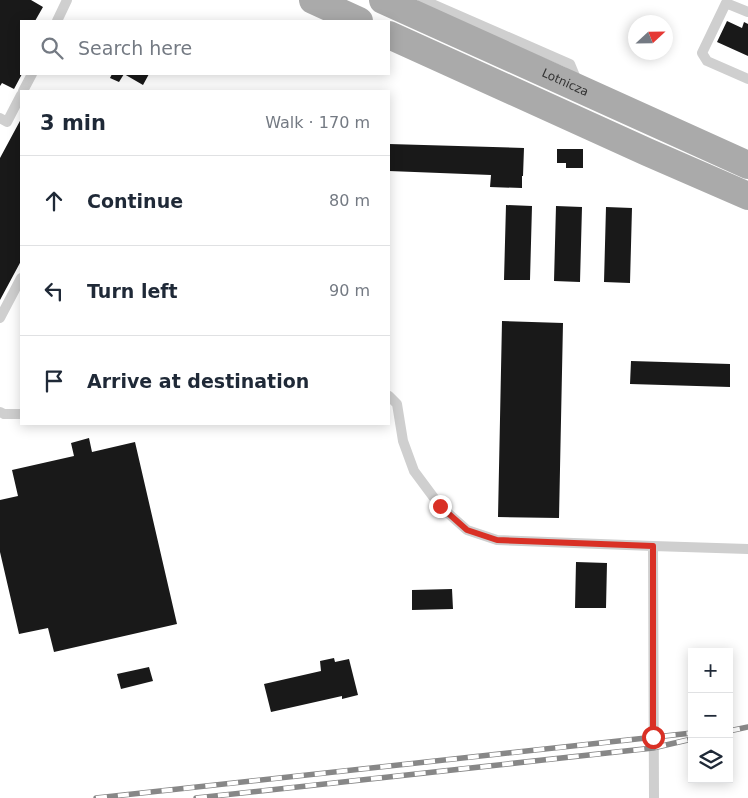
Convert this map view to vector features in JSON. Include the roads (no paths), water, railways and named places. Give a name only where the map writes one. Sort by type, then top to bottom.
[{"type":"main road","points":[[313,0],[357,20]]},
{"type":"main road","name":"Lotnicza","points":[[406,2],[581,90],[748,165]]},
{"type":"main road","points":[[390,35],[748,196]]},
{"type":"lane","points":[[57,20],[67,0]]},
{"type":"lane","points":[[748,12],[727,1],[702,54],[707,61],[748,79]]},
{"type":"lane","points":[[24,90],[31,75]]},
{"type":"lane","points":[[0,118],[7,122],[20,97]]},
{"type":"lane","points":[[0,318],[20,280]]},
{"type":"lane","points":[[390,397],[397,404],[403,441],[414,471],[440,506],[467,530],[497,540],[748,549]]},
{"type":"lane","points":[[1,416],[20,414]]},
{"type":"lane","points":[[653,546],[654,798]]},
{"type":"railway","points":[[733,730],[748,727]]},
{"type":"railway","points":[[96,798],[688,733]]},
{"type":"railway","points":[[196,798],[653,748],[688,740]]}]
